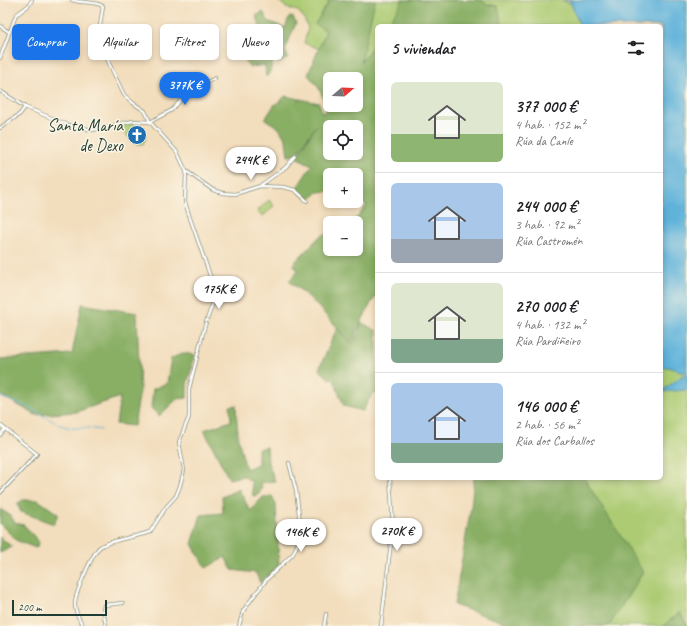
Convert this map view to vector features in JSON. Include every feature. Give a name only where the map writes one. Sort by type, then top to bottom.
[{"type":"street","points":[[0,58],[16,15],[28,6],[32,0]]},
{"type":"street","points":[[72,0],[83,2],[96,1],[103,6],[99,32],[100,44],[124,95],[145,111],[150,122],[177,152],[186,171],[185,202],[214,290],[214,300],[205,325],[189,389],[189,417],[180,442],[184,470],[180,486],[176,496],[166,507],[150,532],[107,543],[99,547],[84,575],[74,603],[83,626]]},
{"type":"street","points":[[0,26],[9,32]]},
{"type":"street","points":[[0,91],[25,107],[68,125],[93,130],[133,121],[150,122],[172,110],[188,92],[215,78]]},
{"type":"street","points":[[0,128],[20,114],[25,107]]},
{"type":"street","points":[[186,171],[208,187],[223,193],[235,194],[260,186],[286,167],[295,156]]},
{"type":"street","points":[[260,186],[295,190],[307,201]]},
{"type":"street","points":[[0,425],[37,454],[0,493]]},
{"type":"street","points":[[0,435],[5,429]]},
{"type":"street","points":[[239,626],[243,611],[267,579],[293,554],[299,541],[300,531],[296,490],[289,463]]},
{"type":"street","points":[[382,626],[393,526],[390,480]]},
{"type":"street","points":[[106,626],[102,610],[104,605],[118,603],[123,604]]},
{"type":"street","points":[[324,626],[326,614]]},
{"type":"green space","points":[[277,0],[562,0],[576,6],[587,24],[375,24],[375,74],[351,61],[304,43],[308,28],[304,18],[298,11],[287,8]]},
{"type":"green space","points":[[330,0],[376,0],[361,62],[375,44],[375,298],[351,342],[309,297],[289,281],[298,271],[293,264],[319,237],[323,235],[323,256],[363,256],[363,216],[359,216],[367,205],[365,205],[363,201],[363,168],[323,168],[323,192],[318,192],[309,200],[296,189],[312,165],[296,157],[316,126],[295,155],[288,156],[286,140],[279,128],[265,119],[275,104],[285,96],[319,103],[323,114],[324,112],[363,112],[363,72],[323,72],[323,97],[317,85],[308,75],[326,31],[315,24]]},
{"type":"green space","points":[[403,0],[481,0],[486,4],[498,6],[501,22],[503,24],[388,24]]},
{"type":"green space","points":[[263,12],[268,21],[275,24],[260,24],[256,16]]},
{"type":"green space","points":[[289,17],[293,17],[296,23],[285,50],[288,58],[279,63],[273,61],[270,72],[266,77],[265,65],[250,67],[244,60],[283,60],[283,27],[285,28]]},
{"type":"green space","points":[[132,122],[140,124],[144,130],[146,137],[143,144],[135,144],[119,127]]},
{"type":"green space","points":[[269,200],[274,206],[262,217],[257,211]]},
{"type":"green space","points":[[82,304],[137,313],[140,391],[134,426],[116,424],[120,397],[76,412],[36,415],[0,395],[0,359],[72,354]]},
{"type":"green space","points":[[362,323],[375,330],[375,393],[373,392],[363,411],[344,406],[333,378],[329,379],[319,369],[337,328],[352,344]]},
{"type":"green space","points":[[663,348],[681,371],[682,375],[687,378],[687,626],[575,626],[534,480],[663,480]]},
{"type":"green space","points":[[182,353],[195,355],[187,384],[187,398],[177,399],[159,416],[151,408],[153,389],[167,383],[171,359]]},
{"type":"green space","points":[[236,405],[238,438],[246,469],[258,464],[258,449],[267,447],[268,463],[275,481],[260,483],[262,487],[259,494],[253,496],[251,481],[243,476],[229,479],[204,430],[231,421],[230,406]]},
{"type":"green space","points":[[474,480],[585,480],[643,572],[609,626],[515,626],[454,605],[471,507]]},
{"type":"green space","points":[[239,489],[250,511],[263,497],[272,496],[276,504],[279,565],[260,583],[256,573],[232,570],[225,557],[206,568],[192,544],[201,515],[223,513],[222,497]]},
{"type":"green space","points":[[23,500],[38,500],[58,514],[54,524],[21,512],[17,504]]},
{"type":"green space","points":[[0,509],[11,516],[15,523],[24,525],[39,542],[36,548],[17,541],[0,524]]},
{"type":"green space","points":[[0,537],[12,547],[0,553]]},
{"type":"green space","points":[[680,612],[687,626],[663,626]]},
{"type":"water","points":[[563,0],[687,0],[687,390],[663,392],[686,373],[669,367],[663,367],[663,24],[579,24],[570,1]]},
{"type":"waterway","points":[[0,397],[26,406],[60,425],[72,428],[101,430]]},
{"type":"place","name":"Santa María de Dexo","points":[[137,135]]}]
